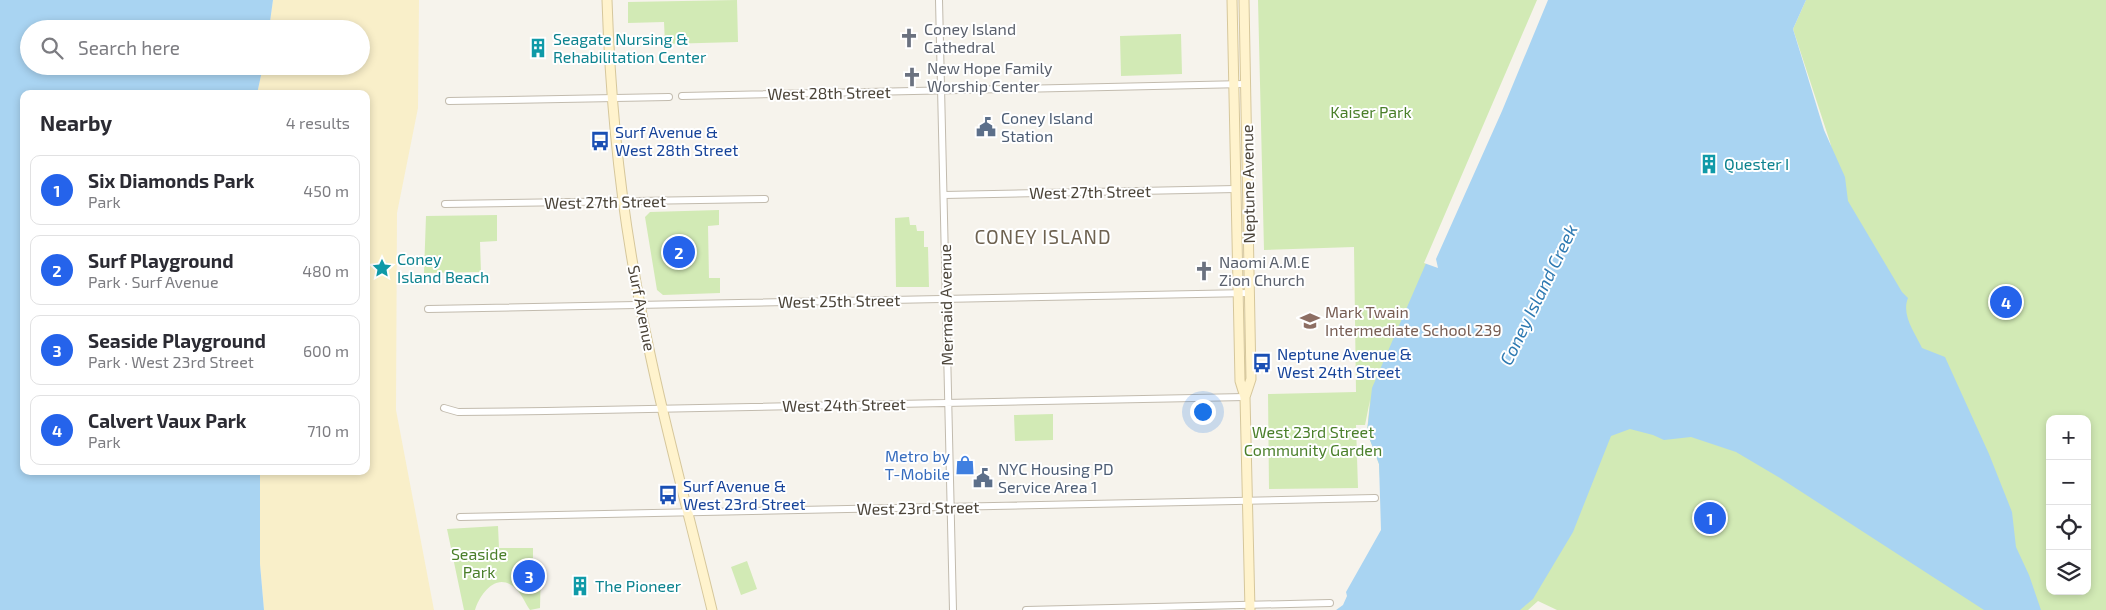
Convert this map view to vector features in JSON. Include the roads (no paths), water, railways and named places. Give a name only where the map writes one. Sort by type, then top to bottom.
[{"type":"main road","name":"Surf Avenue","points":[[607,0],[612,98],[623,201],[640,306],[712,610]]},
{"type":"main road","name":"Neptune Avenue","points":[[1232,0],[1240,381],[1245,396],[1250,607]]},
{"type":"main road","name":"Neptune Avenue","points":[[1244,0],[1251,379],[1245,396]]},
{"type":"street","name":"Mermaid Avenue","points":[[940,0],[953,610]]},
{"type":"street","name":"West 28th Street","points":[[682,96],[1245,84]]},
{"type":"street","points":[[449,101],[670,97]]},
{"type":"street","name":"West 27th Street","points":[[944,195],[1236,188]]},
{"type":"street","name":"West 27th Street","points":[[445,204],[766,200]]},
{"type":"street","name":"West 25th Street","points":[[428,309],[1249,293]]},
{"type":"street","name":"West 24th Street","points":[[444,408],[458,412],[664,409],[1245,396]]},
{"type":"street","name":"West 23rd Street","points":[[460,516],[1375,498]]},
{"type":"street","points":[[1026,610],[1250,607],[1330,603]]},
{"type":"water","points":[[0,0],[273,0],[270,20],[20,20],[20,75],[261,75],[258,90],[20,90],[20,475],[260,475],[260,564],[264,610],[0,610]]},
{"type":"water","name":"Coney Island Creek","points":[[1540,0],[1806,0],[1793,29],[1824,130],[1845,177],[1848,201],[1902,292],[1908,298],[1906,311],[1922,348],[1945,357],[1989,454],[2012,512],[2016,547],[2029,575],[2041,610],[1984,610],[1780,478],[1736,452],[1691,437],[1664,440],[1630,429],[1611,436],[1573,532],[1533,599],[1520,610],[1336,610],[1343,605],[1347,596],[1346,592],[1381,530],[1379,464],[1367,432],[1372,388]]},
{"type":"place","name":"Coney Island Cathedral","points":[[909,38]]},
{"type":"place","name":"Seagate Nursing & Rehabilitation Center","points":[[538,48]]},
{"type":"place","name":"New Hope Family Worship Center","points":[[912,77]]},
{"type":"place","name":"Coney Island Station","points":[[986,127]]},
{"type":"place","name":"Surf Avenue & West 28th Street","points":[[600,141]]},
{"type":"place","name":"Quester I","points":[[1709,164]]},
{"type":"place","name":"Surf Playground","points":[[679,252]]},
{"type":"place","name":"Coney Island Beach","points":[[382,268]]},
{"type":"place","name":"Naomi A.M.E Zion Church","points":[[1204,271]]},
{"type":"place","name":"Calvert Vaux Park","points":[[2006,302]]},
{"type":"place","name":"Mark Twain Intermediate School 239","points":[[1310,321]]},
{"type":"place","name":"Neptune Avenue & West 24th Street","points":[[1262,363]]},
{"type":"place","name":"Metro by T-Mobile","points":[[965,465]]},
{"type":"place","name":"NYC Housing PD Service Area 1","points":[[983,478]]},
{"type":"place","name":"Surf Avenue & West 23rd Street","points":[[668,495]]},
{"type":"place","name":"Six Diamonds Park","points":[[1710,518]]},
{"type":"place","name":"Seaside Playground","points":[[529,576]]},
{"type":"place","name":"The Pioneer","points":[[580,586]]},
{"type":"district","name":"CONEY ISLAND","points":[[1043,237]]},
{"type":"park label","name":"Kaiser Park","points":[[1371,112]]},
{"type":"park label","name":"West 23rd Street Community Garden","points":[[1313,441]]},
{"type":"park label","name":"Seaside Park","points":[[479,563]]}]
